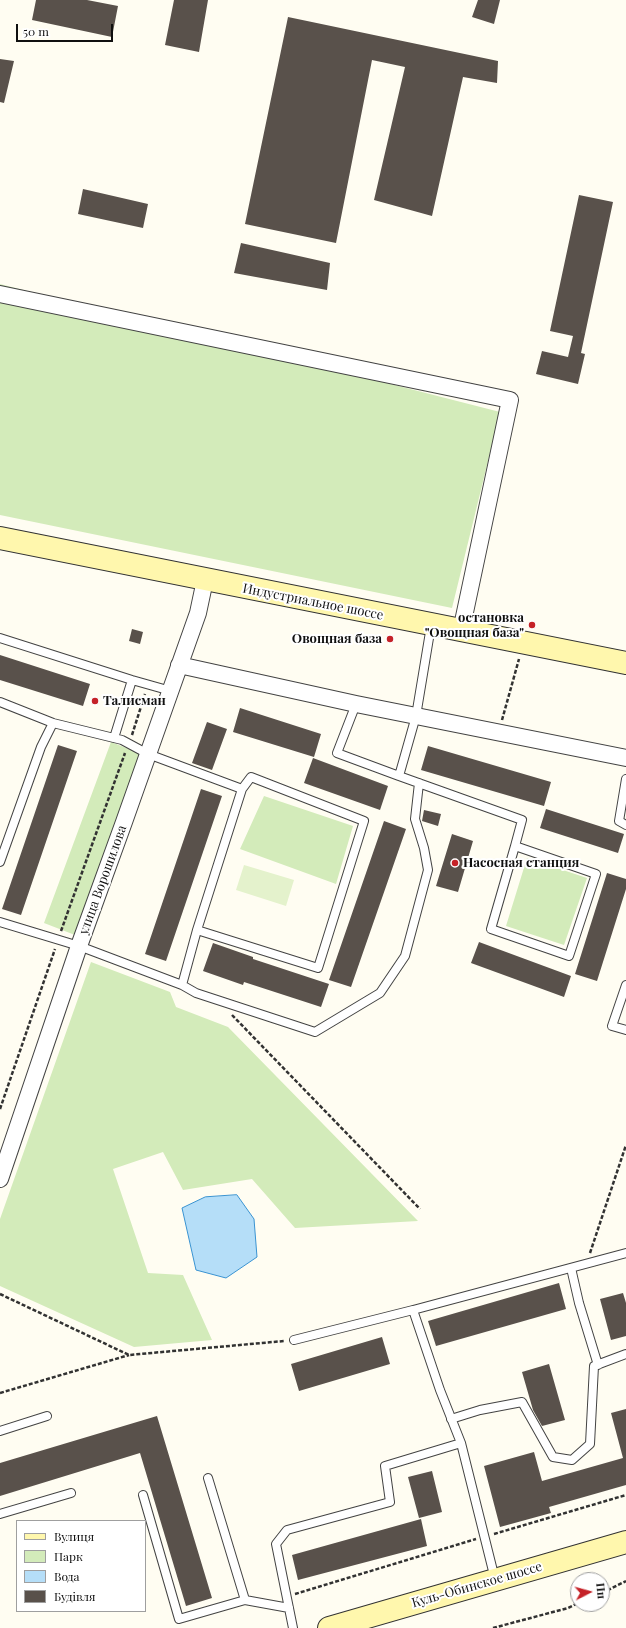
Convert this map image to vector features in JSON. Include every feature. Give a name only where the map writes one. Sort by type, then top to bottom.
[{"type":"main road","name":"Индустриальное шоссе","points":[[0,538],[626,663]]},
{"type":"main road","name":"Куль-Обинское шоссе","points":[[329,1628],[626,1542]]},
{"type":"street","points":[[0,294],[510,400],[461,631]]},
{"type":"street","name":"улица Ворошилова","points":[[0,1179],[79,946],[199,610],[205,580]]},
{"type":"street","points":[[179,665],[356,704],[626,758]]},
{"type":"lane","points":[[399,776],[416,716],[431,625]]},
{"type":"lane","points":[[0,638],[171,691]]},
{"type":"lane","points":[[114,738],[132,680]]},
{"type":"lane","points":[[0,702],[53,723],[114,738],[148,754],[242,789]]},
{"type":"lane","points":[[356,704],[337,753],[522,820],[491,928],[569,956],[596,874],[515,846]]},
{"type":"lane","points":[[0,862],[41,748],[53,723]]},
{"type":"lane","points":[[182,985],[197,930],[242,789],[251,777],[364,821],[318,968],[197,930]]},
{"type":"lane","points":[[626,779],[619,821],[626,825]]},
{"type":"lane","points":[[0,922],[79,946],[182,985],[196,993],[315,1032],[380,992],[405,956],[428,870],[424,848],[415,819],[419,783]]},
{"type":"lane","points":[[626,985],[612,1026],[626,1030]]},
{"type":"lane","points":[[294,1340],[626,1253]]},
{"type":"lane","points":[[571,1268],[579,1303],[598,1364]]},
{"type":"lane","points":[[413,1310],[440,1390],[461,1443],[495,1579]]},
{"type":"lane","points":[[451,1419],[480,1410],[522,1402],[553,1457],[572,1460],[590,1444],[594,1366],[626,1354]]},
{"type":"lane","points":[[0,1431],[47,1416]]},
{"type":"lane","points":[[293,1628],[276,1544],[287,1530],[390,1502],[385,1466],[461,1443]]},
{"type":"lane","points":[[208,1478],[244,1600]]},
{"type":"lane","points":[[0,1514],[71,1493]]},
{"type":"lane","points":[[143,1495],[179,1619],[244,1600],[289,1608]]},
{"type":"path","points":[[498,733],[524,643]]},
{"type":"path","points":[[0,1110],[58,939],[129,744],[148,684]]},
{"type":"path","points":[[232,1005],[232,1016],[420,1209]]},
{"type":"path","points":[[587,1264],[626,1146]]},
{"type":"path","points":[[0,1294],[129,1355]]},
{"type":"path","points":[[0,1393],[129,1355],[294,1340]]},
{"type":"path","points":[[286,1597],[485,1536],[626,1495]]},
{"type":"path","points":[[610,1589],[626,1581]]},
{"type":"path","points":[[493,1628],[570,1607]]},
{"type":"green space","points":[[0,284],[500,412],[452,608],[0,515]]},
{"type":"green space","points":[[111,742],[142,754],[75,935],[44,923]]},
{"type":"green space","points":[[264,796],[353,826],[336,884],[240,849]]},
{"type":"green space","points":[[527,858],[587,878],[564,945],[506,926]]},
{"type":"green space","points":[[244,865],[294,880],[286,906],[236,890]]},
{"type":"green space","points":[[91,962],[170,992],[176,1007],[228,1027],[418,1221],[295,1228],[252,1179],[183,1190],[163,1152],[113,1169],[148,1273],[183,1275],[212,1340],[134,1347],[0,1286],[0,1219]]},
{"type":"water","points":[[237,1195],[254,1219],[257,1257],[226,1278],[196,1270],[182,1208],[205,1197]]},
{"type":"building","points":[[36,0],[87,0],[118,6],[112,37],[32,20]]},
{"type":"building","points":[[174,0],[208,0],[199,52],[165,45]]},
{"type":"building","points":[[478,0],[500,0],[494,24],[472,17]]},
{"type":"building","points":[[288,17],[498,61],[497,83],[463,77],[432,216],[374,200],[405,67],[372,60],[336,243],[245,224]]},
{"type":"building","points":[[0,59],[14,61],[4,103],[0,102]]},
{"type":"building","points":[[83,189],[148,204],[143,228],[78,214]]},
{"type":"building","points":[[579,195],[613,202],[581,353],[585,354],[578,384],[536,374],[542,351],[568,357],[573,336],[550,331]]},
{"type":"building","points":[[241,243],[330,263],[327,290],[234,273]]},
{"type":"building","points":[[132,629],[143,632],[140,644],[129,641]]},
{"type":"building","points":[[0,655],[90,684],[83,706],[0,680]]},
{"type":"building","points":[[240,708],[321,734],[314,757],[233,732]]},
{"type":"building","points":[[207,722],[227,729],[212,770],[192,763]]},
{"type":"building","points":[[58,745],[77,751],[21,915],[2,909]]},
{"type":"building","points":[[428,746],[551,782],[544,806],[421,770]]},
{"type":"building","points":[[313,758],[388,786],[380,810],[304,783]]},
{"type":"building","points":[[201,789],[222,796],[166,961],[145,954]]},
{"type":"building","points":[[546,809],[624,834],[618,853],[540,828]]},
{"type":"building","points":[[424,810],[441,814],[438,826],[422,821]]},
{"type":"building","points":[[384,821],[406,829],[351,987],[329,980]]},
{"type":"building","name":"Насосная станция","points":[[452,834],[473,841],[458,892],[436,886]]},
{"type":"building","points":[[607,873],[626,879],[626,889],[597,981],[575,974]]},
{"type":"building","points":[[479,942],[571,976],[564,997],[471,963]]},
{"type":"building","points":[[213,943],[253,957],[253,959],[329,984],[321,1007],[244,982],[243,985],[203,971]]},
{"type":"building","points":[[559,1283],[566,1309],[436,1346],[428,1321]]},
{"type":"building","points":[[623,1293],[626,1303],[626,1336],[611,1340],[600,1299]]},
{"type":"building","points":[[382,1337],[390,1364],[299,1391],[291,1364]]},
{"type":"building","points":[[549,1364],[565,1420],[542,1426],[533,1410],[522,1372]]},
{"type":"building","points":[[626,1409],[626,1485],[549,1507],[551,1513],[500,1527],[484,1466],[534,1452],[542,1481],[623,1458],[611,1413]]},
{"type":"building","points":[[157,1416],[212,1598],[186,1606],[140,1453],[0,1496],[0,1463]]},
{"type":"building","points":[[432,1471],[442,1512],[419,1518],[408,1477]]},
{"type":"building","points":[[421,1519],[427,1546],[298,1580],[292,1555]]},
{"type":"place","name":"остановка \"Овощная база\"","points":[[532,625]]},
{"type":"place","name":"Овощная база","points":[[390,639]]},
{"type":"place","name":"Талисман","points":[[95,701]]},
{"type":"place","name":"Насосная станция","points":[[455,863]]}]
